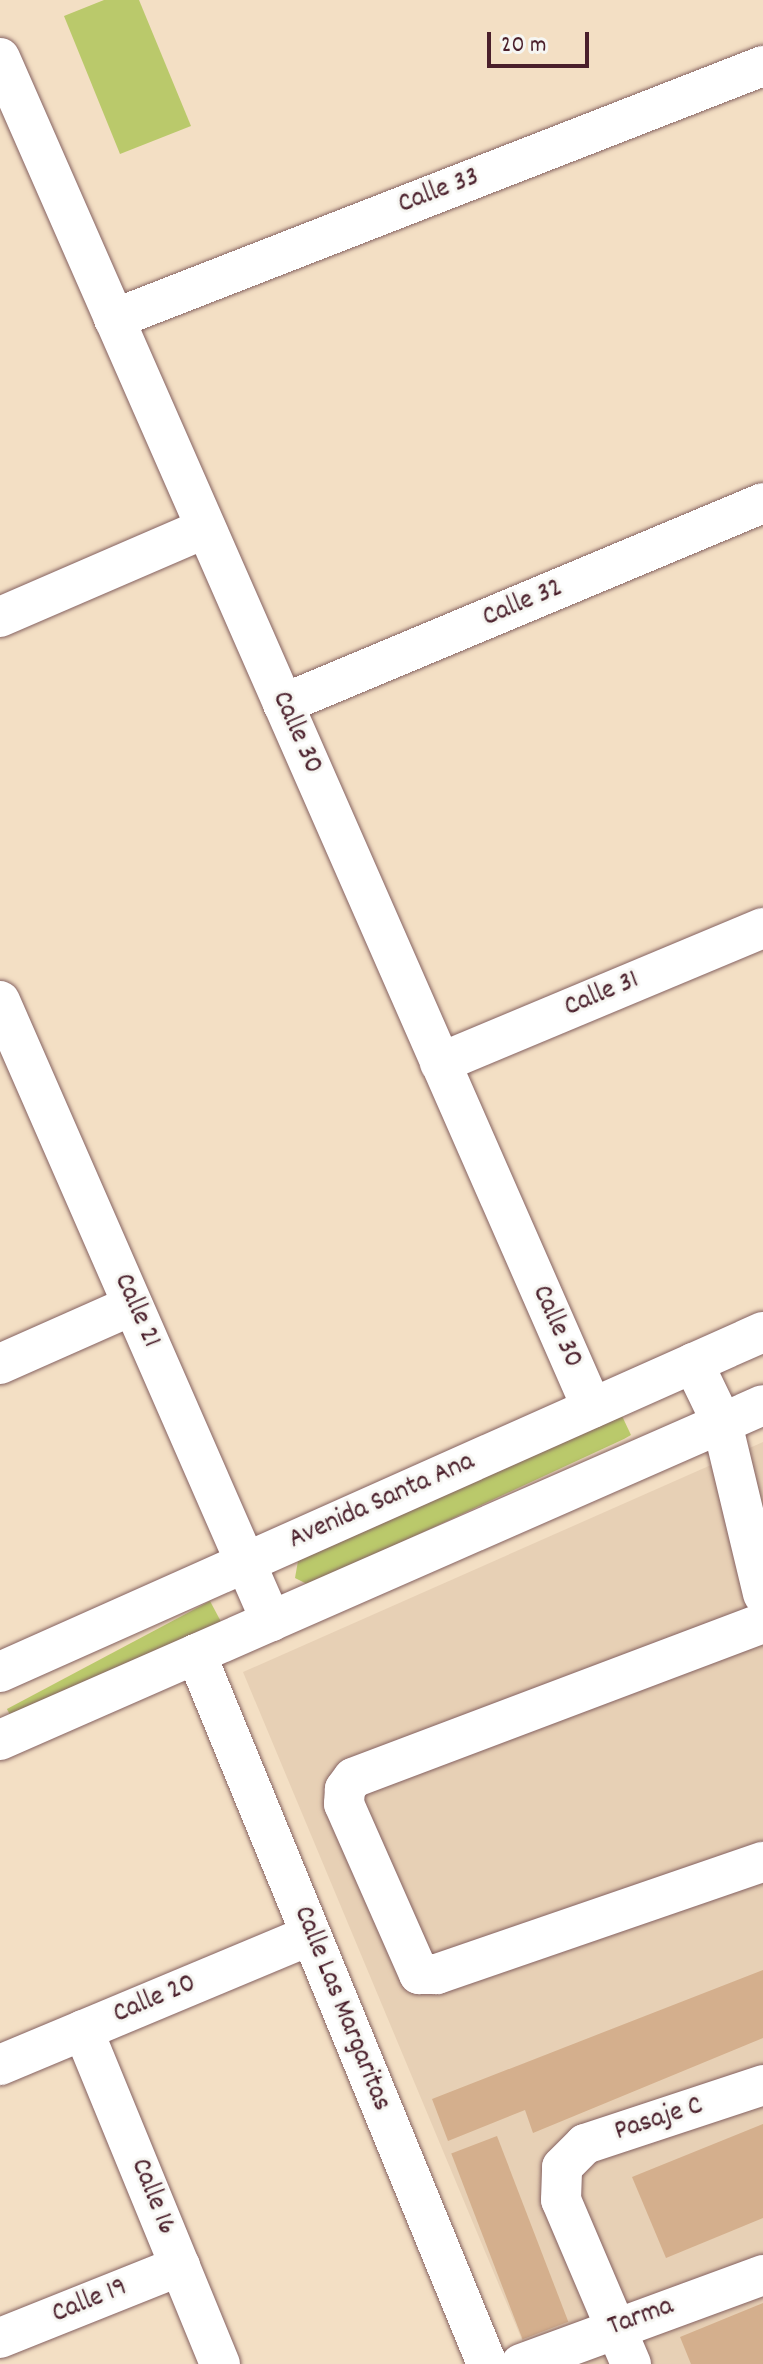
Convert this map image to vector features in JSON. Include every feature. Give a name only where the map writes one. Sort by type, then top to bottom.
[{"type":"street","name":"Calle 30","points":[[0,58],[592,1408]]},
{"type":"street","name":"Calle 33","points":[[114,319],[763,66]]},
{"type":"street","name":"Calle 32","points":[[283,704],[763,503]]},
{"type":"street","points":[[0,617],[206,528]]},
{"type":"street","name":"Calle 31","points":[[440,1063],[763,928]]},
{"type":"street","name":"Calle 21","points":[[0,1001],[271,1621]]},
{"type":"street","points":[[0,1364],[133,1305]]},
{"type":"street","name":"Avenida Santa Ana","points":[[0,1672],[763,1332]]},
{"type":"street","points":[[693,1363],[722,1423],[759,1568]]},
{"type":"street","points":[[0,1740],[763,1405]]},
{"type":"street","points":[[763,1623],[353,1778],[345,1789],[344,1804],[419,1974],[437,1974],[763,1862]]},
{"type":"street","name":"Calle Las Margaritas","points":[[196,1654],[487,2364]]},
{"type":"street","name":"Calle 20","points":[[0,2065],[311,1935]]},
{"type":"street","name":"Calle 16","points":[[83,2030],[220,2364]]},
{"type":"street","name":"Pasaje C","points":[[617,2326],[561,2200],[562,2167],[585,2144],[763,2085]]},
{"type":"street","name":"Calle 19","points":[[0,2338],[180,2266]]},
{"type":"street","name":"Tarma","points":[[521,2364],[617,2326],[763,2275]]},
{"type":"street","points":[[617,2326],[631,2364]]},
{"type":"shaded area","points":[[763,1442],[763,2364],[532,2364],[243,1672]]},
{"type":"green space","points":[[104,0],[139,0],[191,126],[120,154],[64,16]]},
{"type":"green space","points":[[622,1416],[631,1435],[624,1439],[309,1585],[295,1578],[298,1561]]},
{"type":"green space","points":[[210,1601],[222,1624],[19,1732],[7,1709]]},
{"type":"building","points":[[763,1970],[763,2038],[533,2133],[525,2110],[448,2141],[432,2099]]},
{"type":"building","points":[[763,2124],[763,2218],[666,2258],[632,2177]]},
{"type":"building","points":[[497,2136],[568,2322],[523,2339],[451,2154]]},
{"type":"building","points":[[763,2303],[763,2364],[691,2364],[680,2337]]}]
